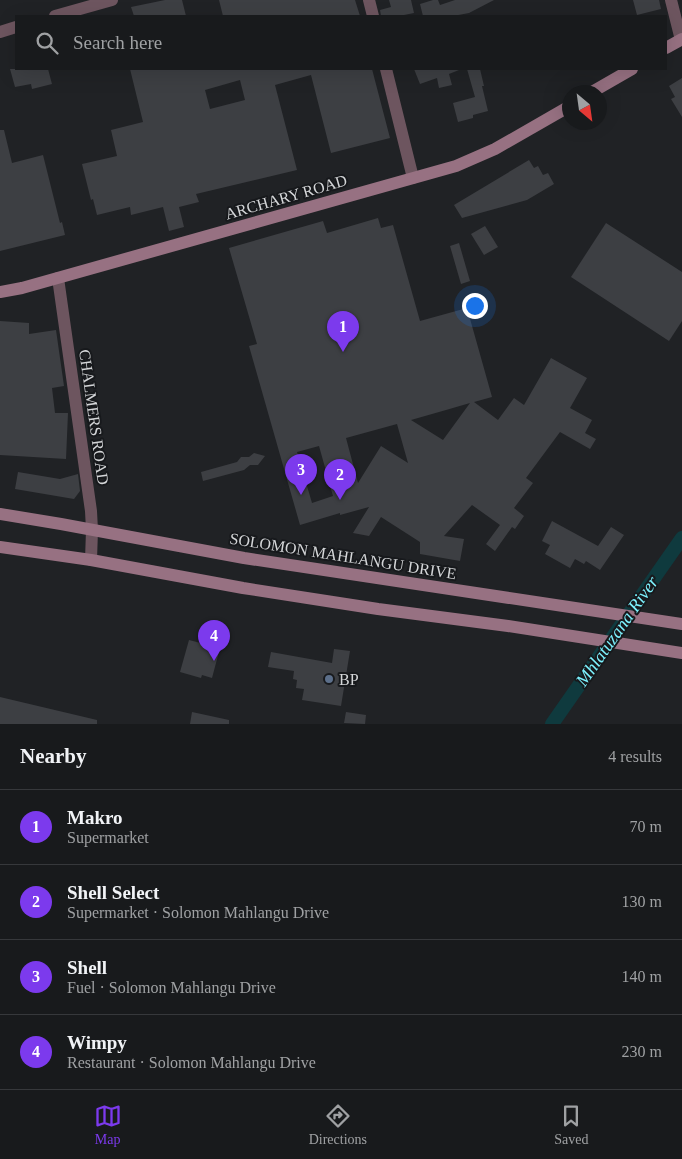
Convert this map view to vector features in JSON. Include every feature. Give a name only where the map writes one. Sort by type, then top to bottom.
[{"type":"main road","points":[[667,47],[681,39]]},
{"type":"main road","points":[[604,85],[630,70]]},
{"type":"main road","name":"ARCHARY ROAD","points":[[0,292],[22,288],[456,166],[495,149],[562,111]]},
{"type":"main road","name":"SOLOMON MAHLANGU DRIVE","points":[[0,514],[244,558],[682,624]]},
{"type":"main road","points":[[0,547],[91,560],[243,588],[682,653]]},
{"type":"street","points":[[59,15],[112,0]]},
{"type":"street","points":[[369,0],[373,15]]},
{"type":"street","points":[[671,0],[681,39]]},
{"type":"street","points":[[0,32],[15,27]]},
{"type":"street","points":[[386,70],[412,178]]},
{"type":"street","name":"CHALMERS ROAD","points":[[58,278],[90,502],[92,530],[91,560]]},
{"type":"building","points":[[165,0],[182,0],[186,15],[134,15],[131,7]]},
{"type":"building","points":[[219,0],[355,0],[360,15],[223,15]]},
{"type":"building","points":[[389,0],[411,0],[414,13],[381,15],[380,10],[391,7]]},
{"type":"building","points":[[433,0],[438,0],[440,5],[455,0],[494,0],[469,13],[458,15],[423,15],[420,4]]},
{"type":"building","points":[[633,0],[659,0],[661,9],[637,15]]},
{"type":"building","points":[[10,69],[48,70],[52,84],[32,89],[31,84],[15,87]]},
{"type":"building","points":[[130,70],[372,70],[390,138],[331,153],[311,75],[275,85],[297,170],[196,194],[199,202],[179,207],[184,227],[169,231],[163,207],[131,215],[130,207],[97,215],[93,199],[91,200],[82,164],[117,156],[111,130],[143,122]],"holes":[[[240,80],[245,100],[210,109],[205,90]]]},
{"type":"building","points":[[414,70],[459,70],[449,74],[452,85],[439,88],[437,78],[420,84]]},
{"type":"building","points":[[467,70],[480,70],[488,111],[458,122],[453,103],[475,97]]},
{"type":"building","points":[[682,78],[682,117],[671,99],[675,97],[669,86]]},
{"type":"building","points":[[0,130],[4,130],[12,163],[43,155],[60,223],[62,222],[65,235],[0,251]]},
{"type":"building","points":[[529,160],[534,168],[538,166],[543,175],[548,173],[554,184],[527,200],[462,218],[454,205]]},
{"type":"building","points":[[378,218],[381,228],[393,225],[420,321],[467,308],[492,397],[474,402],[498,420],[514,398],[524,405],[551,358],[587,378],[570,408],[592,420],[585,433],[596,439],[590,449],[560,432],[526,478],[533,483],[514,508],[524,516],[515,529],[512,527],[495,551],[486,544],[500,525],[472,505],[444,536],[464,539],[460,561],[420,554],[420,542],[381,517],[369,536],[353,533],[369,507],[340,515],[340,513],[300,525],[249,346],[257,344],[229,248],[323,221],[327,233]],"holes":[[[470,403],[443,440],[411,420],[446,410]],[[397,424],[408,463],[381,446],[358,483],[346,438]],[[319,446],[333,496],[312,503],[297,452]]]},
{"type":"building","points":[[606,223],[682,272],[682,321],[669,341],[571,277]]},
{"type":"building","points":[[485,226],[498,247],[484,255],[471,234]]},
{"type":"building","points":[[459,243],[470,281],[461,284],[450,246]]},
{"type":"building","points":[[0,321],[29,323],[29,334],[56,330],[64,386],[52,388],[55,413],[68,413],[66,459],[0,455]]},
{"type":"building","points":[[254,453],[265,456],[258,465],[250,465],[244,470],[203,481],[201,472],[237,462],[241,457],[249,457]]},
{"type":"building","points":[[18,472],[60,479],[78,474],[80,491],[74,499],[15,489]]},
{"type":"building","points":[[552,521],[598,546],[611,527],[624,535],[600,570],[586,561],[584,564],[575,559],[570,568],[545,554],[550,545],[542,541]]},
{"type":"building","points":[[189,640],[220,648],[212,678],[202,675],[201,678],[180,672]]},
{"type":"building","points":[[334,649],[350,651],[341,706],[302,700],[304,689],[296,688],[297,680],[293,679],[294,671],[268,667],[271,652],[332,663]]},
{"type":"building","points":[[0,697],[97,720],[97,724],[0,724]]},
{"type":"building","points":[[192,712],[229,720],[229,724],[190,724]]},
{"type":"building","points":[[346,712],[366,715],[365,724],[344,723]]},
{"type":"waterway","name":"Mhlatuzana River","points":[[552,724],[682,538]]},
{"type":"place","name":"Makro","points":[[343,352]]},
{"type":"place","name":"Shell","points":[[301,495]]},
{"type":"place","name":"Shell Select","points":[[340,500]]},
{"type":"place","name":"Wimpy","points":[[214,661]]},
{"type":"place","name":"BP","points":[[329,679]]}]
